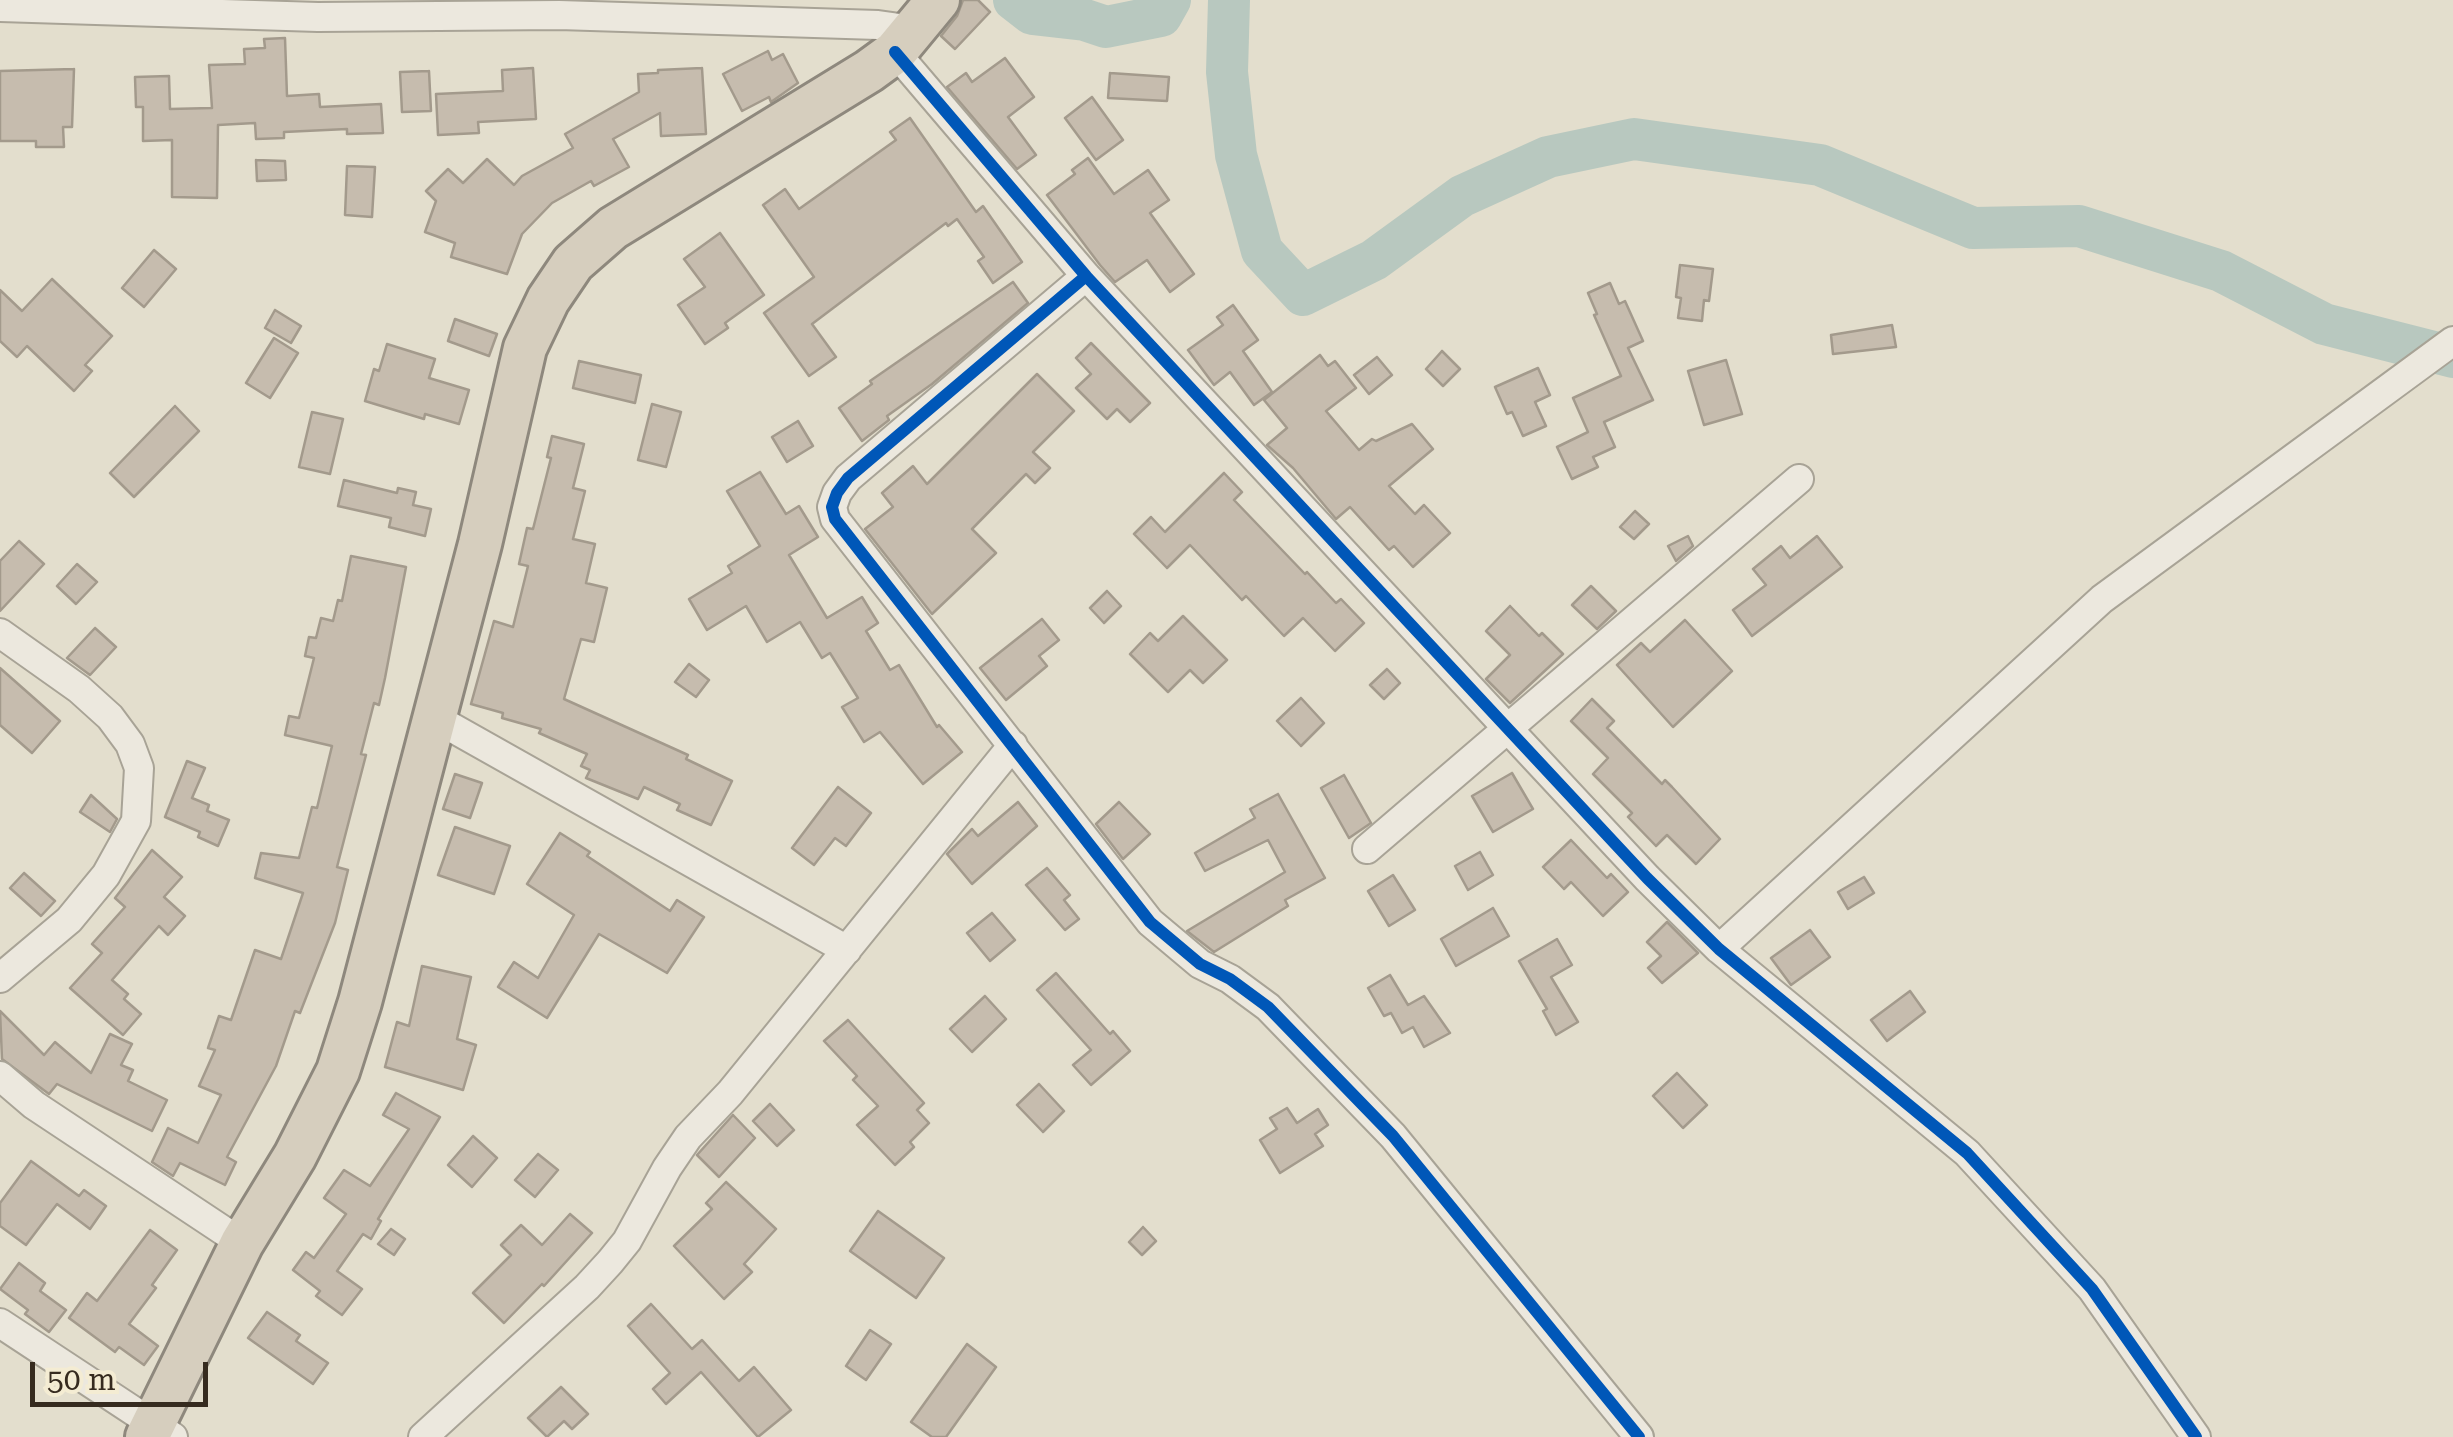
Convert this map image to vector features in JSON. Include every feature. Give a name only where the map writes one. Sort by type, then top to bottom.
[{"type":"highway","points":[[158,1432],[242,1244],[295,1156],[338,1071],[435,718],[525,348],[548,300],[573,263],[614,228],[904,38]]},
{"type":"street","points":[[0,7],[85,4],[318,17],[560,14],[878,25],[904,38],[1086,276],[1719,950],[1967,1153],[2092,1289],[2196,1437]]},
{"type":"street","points":[[835,26],[904,38]]},
{"type":"street","points":[[1086,276],[848,478],[832,506],[835,519],[1150,922],[1200,964],[1230,979],[1268,1008],[1393,1136],[1638,1437]]},
{"type":"street","points":[[1719,950],[2102,599],[2453,341]]},
{"type":"street","points":[[1367,849],[1799,480]]},
{"type":"street","points":[[0,633],[80,689],[110,717],[130,744],[139,768],[136,821],[106,875],[69,920],[0,978]]},
{"type":"street","points":[[435,718],[847,950]]},
{"type":"street","points":[[422,1437],[610,1262],[627,1241],[688,1137],[730,1093],[1012,746]]},
{"type":"street","points":[[0,1076],[34,1105],[242,1244]]},
{"type":"street","points":[[0,1322],[158,1432]]},
{"type":"building","points":[[963,0],[978,0],[990,12],[955,49],[941,36],[957,16]]},
{"type":"building","points":[[285,38],[287,96],[319,94],[320,107],[381,104],[383,133],[347,134],[347,129],[284,132],[284,138],[256,139],[255,123],[218,125],[217,198],[172,197],[172,140],[143,141],[143,107],[136,107],[135,77],[169,76],[170,109],[212,108],[209,65],[245,64],[244,49],[265,48],[264,39]]},
{"type":"building","points":[[768,51],[772,60],[783,54],[798,83],[771,102],[769,97],[742,111],[723,74]]},
{"type":"building","points":[[1005,58],[1034,97],[1008,117],[1036,155],[1017,169],[947,87],[966,73],[972,82]]},
{"type":"building","points":[[533,68],[536,119],[478,122],[479,133],[438,135],[436,94],[503,91],[502,70]]},
{"type":"building","points":[[702,68],[706,134],[661,136],[660,113],[613,139],[629,167],[594,186],[591,181],[552,203],[522,234],[507,274],[451,257],[455,243],[425,232],[436,201],[426,191],[448,169],[463,183],[487,159],[514,185],[522,176],[573,148],[565,134],[639,92],[638,74]]},
{"type":"building","points":[[74,69],[72,127],[63,127],[64,147],[36,147],[36,141],[0,141],[0,71]]},
{"type":"building","points":[[429,71],[431,111],[402,112],[400,72]]},
{"type":"building","points":[[1110,73],[1169,77],[1167,101],[1108,98]]},
{"type":"building","points":[[1092,97],[1123,140],[1096,160],[1065,118]]},
{"type":"building","points":[[910,118],[976,212],[983,206],[1022,262],[993,283],[978,261],[984,257],[957,219],[948,226],[946,223],[812,324],[836,357],[809,376],[764,313],[814,277],[763,205],[785,189],[799,209],[896,140],[890,132]]},
{"type":"building","points":[[1088,158],[1114,194],[1148,170],[1169,200],[1150,213],[1194,274],[1170,292],[1147,260],[1115,282],[1047,195],[1075,174],[1072,170]]},
{"type":"building","points":[[256,160],[285,161],[286,180],[257,181]]},
{"type":"building","points":[[347,166],[375,167],[372,217],[345,215]]},
{"type":"building","points":[[720,233],[764,295],[725,323],[728,328],[705,344],[678,305],[705,287],[684,259]]},
{"type":"building","points":[[154,250],[176,269],[144,307],[122,288]]},
{"type":"building","points":[[1680,265],[1713,269],[1702,321],[1678,318]]},
{"type":"building","points":[[52,279],[112,336],[85,365],[92,371],[74,391],[27,346],[17,357],[0,341],[0,290],[22,311]]},
{"type":"building","points":[[1013,282],[1028,303],[932,384],[887,416],[889,420],[862,441],[839,408],[872,384],[870,381]]},
{"type":"building","points":[[1610,283],[1619,304],[1625,301],[1643,341],[1628,348],[1653,400],[1604,422],[1615,447],[1593,457],[1598,467],[1572,479],[1557,447],[1588,432],[1573,398],[1621,376],[1588,293]]},
{"type":"building","points":[[1233,305],[1258,340],[1243,351],[1272,392],[1254,405],[1230,372],[1214,385],[1188,350],[1223,325],[1217,317]]},
{"type":"building","points":[[275,310],[301,326],[291,343],[265,328]]},
{"type":"building","points":[[455,319],[497,334],[489,356],[448,341]]},
{"type":"building","points":[[1892,325],[1896,347],[1833,354],[1831,335]]},
{"type":"building","points":[[274,338],[298,353],[270,398],[246,383]]},
{"type":"building","points":[[1091,343],[1150,403],[1130,422],[1117,409],[1107,419],[1076,388],[1091,374],[1076,358]]},
{"type":"building","points":[[387,344],[435,359],[429,378],[469,390],[459,424],[425,414],[424,419],[365,401],[374,369],[379,371]]},
{"type":"building","points":[[1442,351],[1460,369],[1443,386],[1426,369]]},
{"type":"building","points":[[1320,355],[1328,366],[1335,361],[1356,388],[1326,411],[1359,450],[1372,439],[1376,441],[1412,424],[1433,449],[1389,486],[1415,514],[1424,505],[1450,533],[1413,567],[1394,546],[1389,550],[1350,507],[1336,519],[1293,468],[1267,445],[1287,428],[1264,400]]},
{"type":"building","points":[[1377,357],[1392,375],[1369,394],[1354,375]]},
{"type":"building","points":[[1726,360],[1742,414],[1704,425],[1688,371]]},
{"type":"building","points":[[579,361],[641,375],[635,403],[573,388]]},
{"type":"building","points":[[1538,368],[1550,395],[1535,402],[1546,426],[1523,436],[1495,387]]},
{"type":"building","points":[[1037,374],[1074,411],[1033,452],[1050,468],[1035,483],[1026,474],[972,529],[996,553],[932,614],[865,529],[893,507],[882,493],[913,466],[927,484]]},
{"type":"building","points":[[652,404],[681,412],[666,467],[638,460]]},
{"type":"building","points":[[175,406],[199,431],[134,497],[110,473]]},
{"type":"building","points":[[312,412],[343,419],[330,474],[299,467]]},
{"type":"building","points":[[798,421],[813,446],[787,462],[772,437]]},
{"type":"building","points":[[552,436],[584,444],[573,488],[585,491],[573,539],[595,544],[586,583],[607,588],[594,642],[581,639],[564,699],[688,755],[686,759],[732,781],[711,825],[677,810],[680,804],[644,787],[638,799],[586,778],[590,770],[581,766],[587,754],[539,733],[541,729],[471,704],[494,621],[513,627],[528,566],[519,564],[527,528],[533,529],[551,458],[547,457]]},
{"type":"building","points":[[760,472],[786,514],[799,506],[818,537],[789,555],[827,618],[862,597],[878,623],[866,631],[890,670],[899,665],[937,727],[962,752],[923,784],[880,732],[864,742],[842,707],[858,698],[830,653],[822,658],[800,622],[767,642],[746,606],[707,630],[689,599],[732,573],[728,566],[760,546],[727,491]]},
{"type":"building","points":[[1224,473],[1242,492],[1234,500],[1305,574],[1336,603],[1341,599],[1364,623],[1335,651],[1303,618],[1284,636],[1246,596],[1242,600],[1190,545],[1167,568],[1134,534],[1151,517],[1165,532]]},
{"type":"building","points":[[344,480],[397,493],[398,488],[416,492],[413,505],[431,509],[425,536],[389,527],[391,518],[338,506]]},
{"type":"building","points":[[1635,511],[1649,524],[1634,539],[1620,527]]},
{"type":"building","points":[[1688,536],[1693,546],[1676,561],[1668,546]]},
{"type":"building","points":[[1817,536],[1842,567],[1752,636],[1733,610],[1766,585],[1753,569],[1781,546],[1790,558]]},
{"type":"building","points":[[19,541],[44,564],[0,611],[0,561]]},
{"type":"building","points":[[351,556],[406,567],[379,705],[374,703],[361,754],[366,755],[337,867],[348,870],[335,923],[300,1013],[295,1011],[276,1066],[227,1157],[236,1162],[225,1185],[180,1163],[173,1176],[152,1162],[168,1128],[198,1143],[221,1095],[199,1086],[215,1050],[208,1048],[219,1016],[231,1020],[255,950],[281,959],[303,893],[255,878],[261,853],[299,858],[312,807],[317,808],[332,746],[285,735],[289,716],[299,718],[314,658],[305,656],[309,637],[316,638],[321,618],[333,621],[338,600],[342,601]]},
{"type":"building","points":[[77,564],[97,582],[76,604],[57,586]]},
{"type":"building","points":[[1591,586],[1616,611],[1597,629],[1572,605]]},
{"type":"building","points":[[1107,591],[1121,606],[1104,623],[1090,608]]},
{"type":"building","points":[[1510,606],[1563,654],[1510,703],[1486,679],[1510,655],[1486,631]]},
{"type":"building","points":[[1183,616],[1227,660],[1203,683],[1190,670],[1168,692],[1130,654],[1150,633],[1158,641]]},
{"type":"building","points":[[1042,619],[1059,640],[1039,656],[1047,666],[1006,700],[980,668]]},
{"type":"building","points":[[1685,620],[1732,671],[1673,727],[1617,665],[1641,643],[1650,652]]},
{"type":"building","points":[[95,628],[116,647],[90,675],[67,658]]},
{"type":"building","points":[[689,664],[709,680],[696,697],[675,682]]},
{"type":"building","points":[[0,668],[60,721],[32,753],[0,725]]},
{"type":"building","points":[[1387,669],[1400,683],[1384,699],[1370,685]]},
{"type":"building","points":[[1301,698],[1324,723],[1301,746],[1277,721]]},
{"type":"building","points":[[1592,699],[1614,721],[1607,728],[1662,784],[1665,780],[1720,839],[1696,864],[1667,835],[1656,846],[1628,817],[1632,813],[1593,774],[1608,758],[1571,721]]},
{"type":"building","points":[[187,761],[205,768],[192,798],[209,805],[207,811],[229,820],[218,846],[198,837],[200,832],[165,817]]},
{"type":"building","points":[[1512,773],[1533,809],[1493,832],[1472,796]]},
{"type":"building","points":[[455,774],[482,783],[470,818],[443,809]]},
{"type":"building","points":[[1344,775],[1371,823],[1349,838],[1321,788]]},
{"type":"building","points":[[838,787],[871,813],[846,846],[835,838],[814,865],[792,848]]},
{"type":"building","points":[[1278,794],[1325,878],[1285,900],[1288,906],[1214,952],[1187,931],[1285,872],[1268,840],[1205,871],[1195,853],[1255,818],[1250,809]]},
{"type":"building","points":[[91,795],[117,819],[110,832],[80,812]]},
{"type":"building","points":[[1018,802],[1037,826],[972,884],[947,854],[972,829],[978,836]]},
{"type":"building","points":[[1119,802],[1150,834],[1123,859],[1096,824]]},
{"type":"building","points":[[455,827],[510,846],[494,894],[438,875]]},
{"type":"building","points":[[560,833],[590,852],[587,856],[670,911],[677,900],[704,917],[667,973],[599,934],[547,1018],[498,987],[514,962],[538,978],[574,915],[527,884]]},
{"type":"building","points":[[1571,840],[1607,878],[1611,874],[1628,892],[1603,916],[1571,882],[1564,889],[1543,867]]},
{"type":"building","points":[[152,850],[182,877],[164,897],[185,916],[168,935],[159,926],[112,980],[128,994],[124,999],[141,1014],[123,1035],[70,988],[102,953],[92,944],[125,907],[115,898]]},
{"type":"building","points":[[1480,852],[1493,875],[1468,890],[1455,866]]},
{"type":"building","points":[[1047,868],[1070,895],[1064,900],[1079,919],[1065,930],[1026,885]]},
{"type":"building","points":[[24,873],[55,901],[41,916],[10,888]]},
{"type":"building","points":[[1393,875],[1415,910],[1389,926],[1368,891]]},
{"type":"building","points":[[1864,877],[1874,893],[1848,909],[1838,892]]},
{"type":"building","points":[[1493,908],[1509,936],[1456,966],[1441,939]]},
{"type":"building","points":[[992,913],[1015,940],[990,961],[967,933]]},
{"type":"building","points":[[1667,922],[1698,953],[1662,983],[1648,968],[1661,956],[1647,942]]},
{"type":"building","points":[[1810,930],[1830,957],[1791,985],[1771,958]]},
{"type":"building","points":[[1557,939],[1572,965],[1551,977],[1578,1022],[1556,1035],[1543,1011],[1547,1009],[1519,961]]},
{"type":"building","points":[[422,966],[471,977],[457,1039],[476,1045],[463,1090],[385,1067],[397,1022],[409,1026]]},
{"type":"building","points":[[1056,973],[1130,1051],[1091,1085],[1073,1065],[1091,1050],[1037,990]]},
{"type":"building","points":[[1390,975],[1408,1005],[1424,996],[1450,1033],[1424,1047],[1413,1027],[1402,1033],[1391,1013],[1384,1016],[1368,988]]},
{"type":"building","points":[[1910,991],[1925,1012],[1887,1041],[1871,1020]]},
{"type":"building","points":[[985,996],[1006,1019],[972,1052],[950,1029]]},
{"type":"building","points":[[0,1011],[44,1055],[55,1042],[91,1073],[110,1034],[132,1044],[121,1065],[133,1070],[128,1081],[167,1100],[152,1131],[57,1084],[49,1094],[2,1059]]},
{"type":"building","points":[[848,1020],[924,1103],[917,1110],[929,1123],[910,1142],[914,1147],[895,1165],[857,1125],[878,1106],[853,1080],[857,1076],[824,1041]]},
{"type":"building","points":[[1677,1073],[1707,1105],[1683,1128],[1653,1096]]},
{"type":"building","points":[[1039,1084],[1064,1111],[1043,1132],[1017,1105]]},
{"type":"building","points":[[396,1093],[440,1117],[378,1219],[381,1221],[371,1239],[363,1234],[337,1271],[362,1289],[342,1315],[316,1296],[320,1291],[293,1270],[306,1252],[314,1258],[346,1214],[324,1198],[344,1170],[370,1186],[409,1129],[383,1115]]},
{"type":"building","points":[[770,1104],[794,1130],[777,1146],[753,1121]]},
{"type":"building","points":[[1287,1108],[1297,1123],[1318,1109],[1328,1125],[1315,1134],[1323,1146],[1280,1173],[1260,1140],[1277,1129],[1270,1118]]},
{"type":"building","points":[[733,1115],[755,1138],[719,1177],[697,1155]]},
{"type":"building","points":[[473,1136],[497,1158],[472,1187],[448,1165]]},
{"type":"building","points":[[538,1154],[558,1170],[535,1197],[515,1180]]},
{"type":"building","points":[[31,1161],[79,1196],[84,1190],[106,1206],[90,1229],[57,1204],[26,1245],[0,1226],[0,1203]]},
{"type":"building","points":[[726,1182],[776,1229],[744,1264],[752,1272],[724,1299],[674,1246],[712,1209],[706,1203]]},
{"type":"building","points":[[878,1211],[944,1258],[916,1298],[850,1251]]},
{"type":"building","points":[[570,1214],[592,1233],[504,1323],[473,1293],[511,1255],[501,1245],[521,1225],[542,1245]]},
{"type":"building","points":[[1143,1227],[1156,1241],[1142,1255],[1129,1242]]},
{"type":"building","points":[[391,1229],[405,1239],[394,1255],[378,1244]]},
{"type":"building","points":[[150,1230],[177,1250],[152,1285],[156,1288],[129,1324],[158,1346],[144,1365],[119,1347],[115,1352],[69,1318],[87,1293],[97,1301]]},
{"type":"building","points":[[19,1263],[45,1283],[40,1291],[66,1310],[49,1332],[0,1289]]},
{"type":"building","points":[[651,1304],[692,1349],[702,1340],[739,1381],[754,1367],[791,1410],[758,1437],[701,1372],[666,1404],[653,1389],[670,1373],[628,1326]]},
{"type":"building","points":[[267,1312],[300,1335],[296,1341],[328,1363],[313,1384],[248,1338]]},
{"type":"building","points":[[870,1330],[891,1344],[866,1380],[846,1366]]},
{"type":"building","points":[[967,1344],[996,1367],[946,1437],[932,1437],[911,1422]]},
{"type":"building","points":[[561,1387],[588,1414],[572,1429],[564,1421],[547,1437],[528,1418]]},
{"type":"waterway","points":[[1014,0],[1032,14],[1085,20],[1106,27],[1161,16],[1170,0]]},
{"type":"waterway","points":[[1229,0],[1227,72],[1236,155],[1262,251],[1303,295],[1374,260],[1462,196],[1548,157],[1634,139],[1820,165],[1973,228],[2079,226],[2221,271],[2324,324],[2453,357]]},
{"type":"cycle path","points":[[895,52],[1086,276],[1647,878],[1719,949],[1967,1153],[2092,1289],[2196,1437]]},
{"type":"cycle path","points":[[1086,276],[848,478],[832,507],[835,519],[1150,922],[1200,964],[1230,979],[1268,1007],[1393,1136],[1639,1437]]}]
